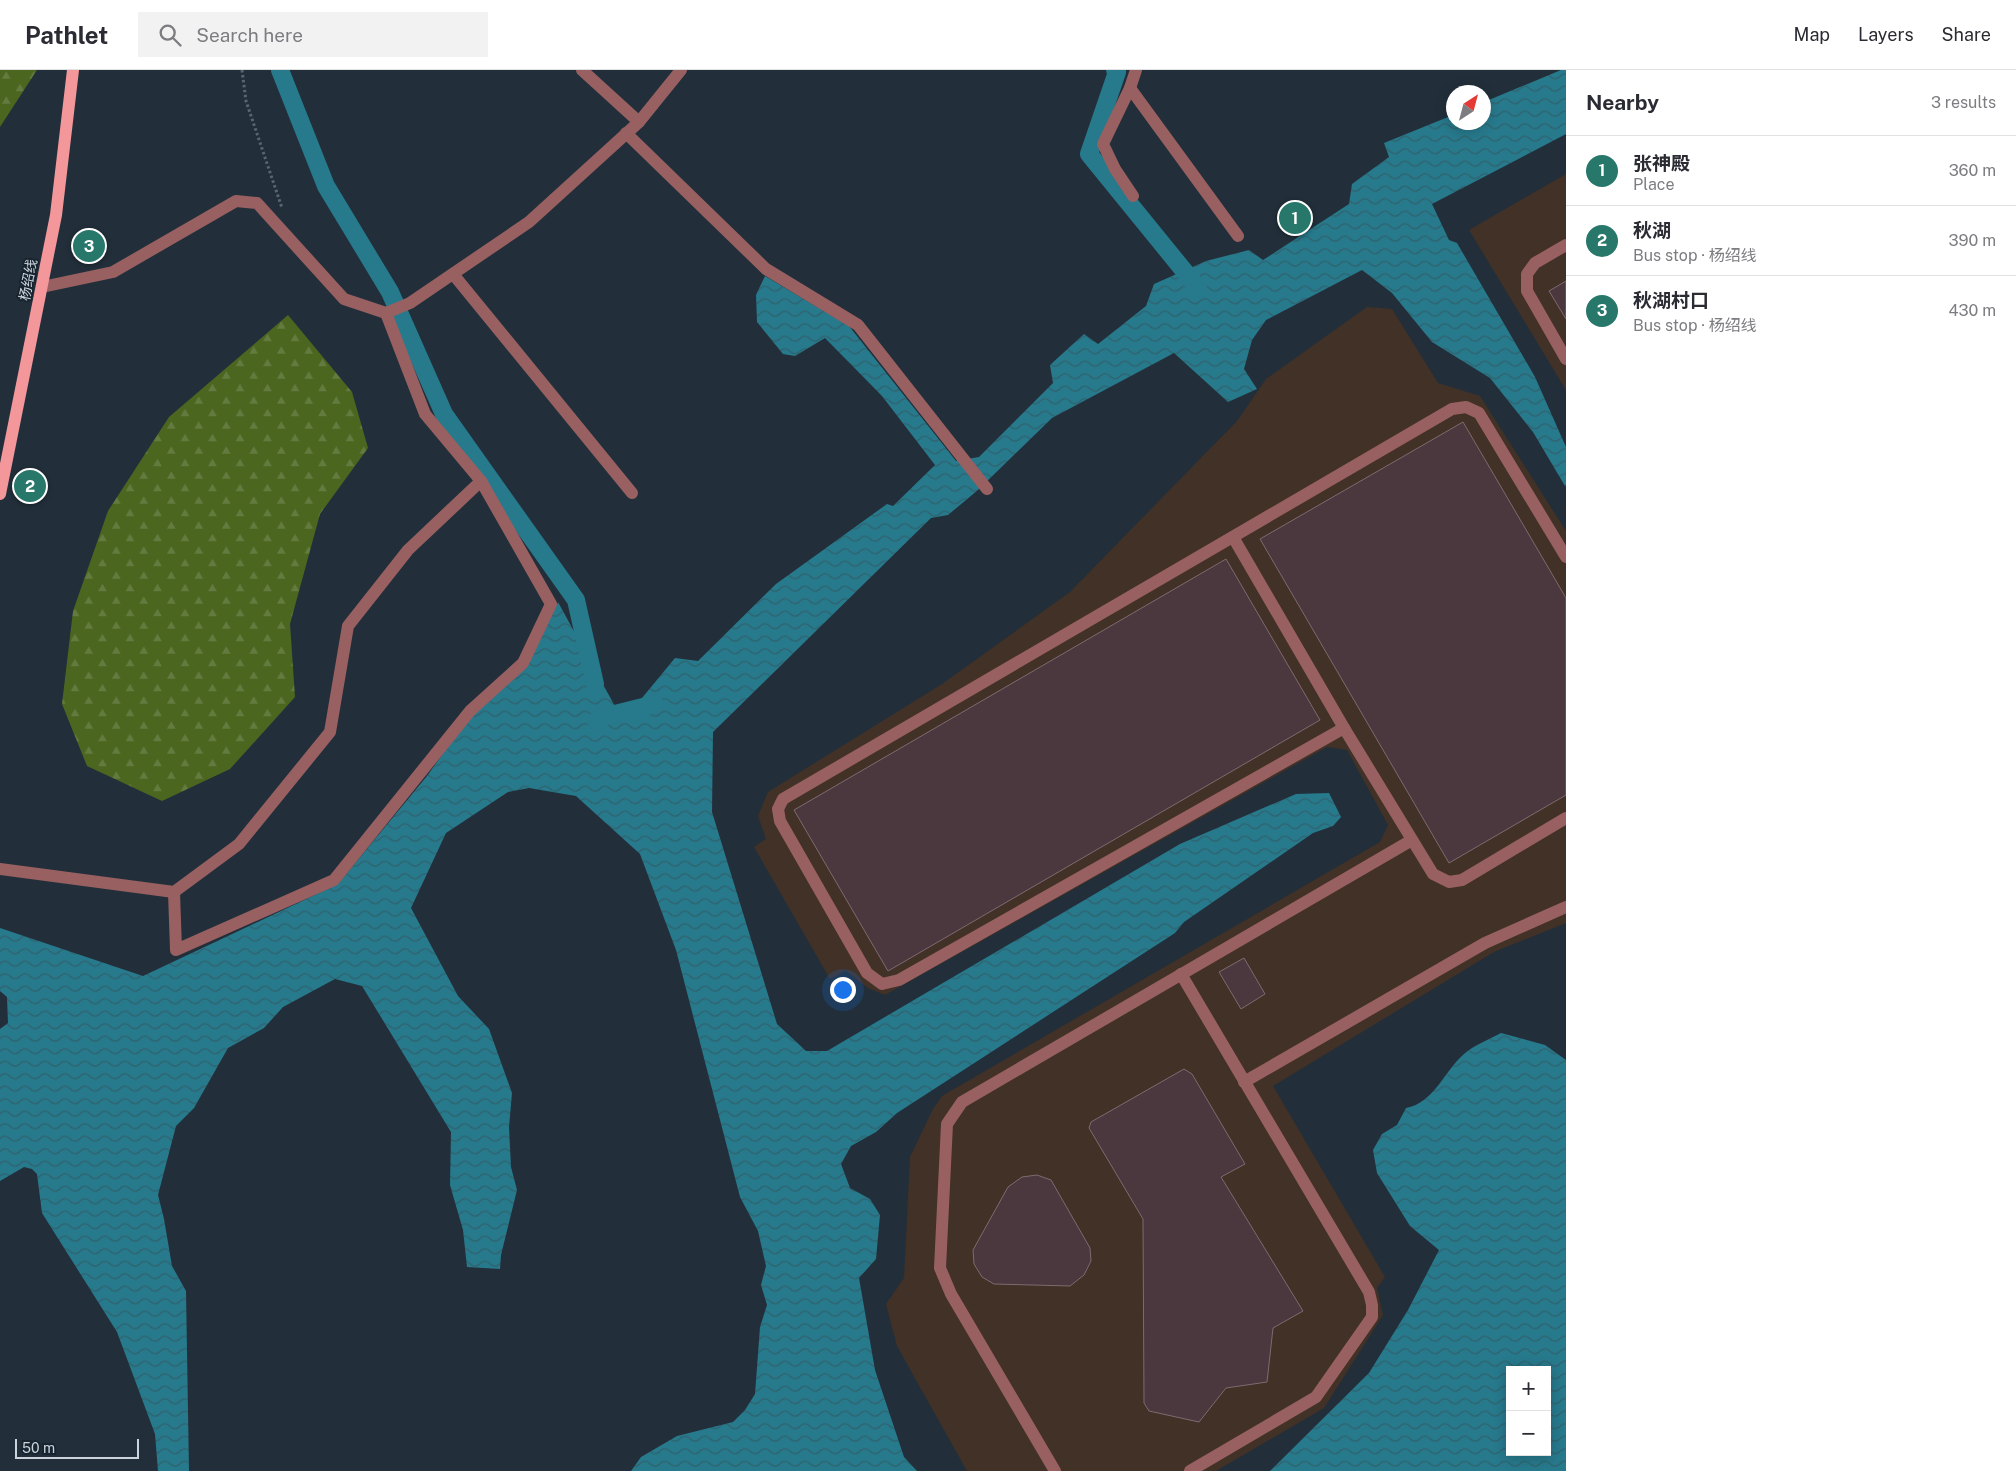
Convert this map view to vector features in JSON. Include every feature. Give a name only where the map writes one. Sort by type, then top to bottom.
[{"type":"main road","name":"杨绍线","points":[[0,494],[56,215],[73,70]]},
{"type":"street","points":[[582,70],[640,122]]},
{"type":"street","points":[[42,287],[113,272],[236,201],[257,202],[344,299],[386,313],[410,303],[529,222],[640,122],[681,70]]},
{"type":"street","points":[[1133,196],[1115,169],[1103,144],[1130,88],[1136,70]]},
{"type":"street","points":[[1130,88],[1238,236]]},
{"type":"street","points":[[626,134],[766,269],[858,325],[987,489]]},
{"type":"street","points":[[1566,245],[1535,263],[1527,274],[1526,290],[1566,359]]},
{"type":"street","points":[[453,274],[632,493]]},
{"type":"street","points":[[174,892],[176,950],[334,880],[470,711],[523,663],[551,604],[481,481],[425,414],[386,313]]},
{"type":"street","points":[[1344,728],[899,980],[882,984],[867,973],[780,821],[778,809],[783,799],[1452,409],[1466,407],[1479,413],[1566,556]]},
{"type":"street","points":[[0,870],[174,892],[239,844],[330,732],[348,626],[408,550],[481,481]]},
{"type":"street","points":[[1233,538],[1344,728],[1434,874],[1449,882],[1462,880],[1566,818]]},
{"type":"street","points":[[1055,1471],[951,1294],[940,1268],[947,1124],[962,1102],[1412,840]]},
{"type":"street","points":[[1244,1082],[1485,943],[1566,907]]},
{"type":"street","points":[[1181,974],[1369,1292],[1372,1305],[1372,1317],[1316,1397],[1190,1471]]},
{"type":"path","points":[[242,70],[246,101],[284,214]]},
{"type":"shaded area","points":[[1566,174],[1566,390],[1469,230]]},
{"type":"shaded area","points":[[1367,307],[1392,309],[1438,383],[1480,396],[1566,531],[1566,923],[1494,952],[1273,1086],[1385,1277],[1377,1288],[1383,1315],[1324,1408],[1216,1471],[967,1471],[897,1346],[886,1304],[904,1278],[910,1157],[933,1109],[942,1096],[1380,842],[1388,825],[1347,750],[1327,747],[885,995],[868,988],[846,971],[830,979],[754,847],[766,839],[758,816],[768,792],[942,684],[1070,592],[1237,421],[1266,379]]},
{"type":"green space","points":[[0,70],[37,70],[0,127]]},
{"type":"green space","points":[[288,315],[352,392],[368,448],[320,514],[290,624],[295,697],[230,769],[162,801],[87,766],[62,704],[73,611],[108,511],[169,417]]},
{"type":"water","points":[[1561,70],[1566,70],[1566,134],[1432,204],[1449,240],[1457,243],[1535,377],[1566,447],[1565,486],[1533,432],[1490,378],[1432,342],[1392,293],[1362,270],[1266,320],[1252,340],[1244,369],[1257,389],[1228,402],[1174,353],[1052,418],[978,490],[948,515],[931,518],[713,732],[712,812],[777,1024],[806,1051],[827,1051],[1180,844],[1296,794],[1329,793],[1341,817],[1333,826],[1313,833],[1184,922],[1175,933],[897,1113],[876,1132],[851,1146],[841,1164],[850,1188],[870,1199],[880,1215],[876,1259],[859,1278],[875,1370],[904,1457],[917,1471],[631,1471],[641,1457],[677,1436],[733,1422],[745,1410],[755,1394],[760,1327],[767,1305],[761,1285],[766,1266],[758,1231],[740,1197],[676,950],[640,854],[576,796],[529,788],[508,792],[446,833],[411,908],[458,996],[489,1029],[512,1093],[509,1127],[511,1167],[517,1190],[501,1255],[500,1269],[467,1267],[463,1230],[450,1185],[451,1132],[362,986],[335,979],[283,1007],[264,1028],[228,1048],[194,1108],[176,1126],[158,1195],[172,1266],[186,1291],[189,1471],[158,1471],[155,1434],[117,1332],[42,1213],[37,1174],[32,1169],[24,1167],[0,1181],[0,1029],[8,1023],[7,997],[0,991],[0,928],[143,976],[338,884],[427,776],[472,713],[527,667],[558,602],[623,721],[675,658],[698,661],[776,584],[887,504],[893,506],[935,465],[882,396],[825,338],[795,356],[783,354],[757,322],[756,295],[765,276],[849,326],[956,461],[979,457],[1053,383],[1050,365],[1084,334],[1098,344],[1146,306],[1154,284],[1206,261],[1249,250],[1263,260],[1349,204],[1352,184],[1389,157],[1384,143],[1446,118],[1446,130],[1491,130],[1491,99]]},
{"type":"water","points":[[1501,1033],[1545,1045],[1566,1060],[1566,1471],[1270,1471],[1369,1373],[1408,1310],[1439,1250],[1410,1226],[1377,1173],[1373,1150],[1382,1134],[1397,1125],[1406,1108],[1416,1105],[1432,1093],[1457,1061],[1477,1045]]},
{"type":"building","points":[[1566,281],[1566,319],[1549,291]]},
{"type":"building","points":[[1463,422],[1566,598],[1566,795],[1449,863],[1260,539]]},
{"type":"building","points":[[1226,559],[1320,720],[888,971],[794,810]]},
{"type":"building","points":[[1244,958],[1265,994],[1241,1009],[1219,972]]},
{"type":"building","points":[[1184,1069],[1192,1074],[1245,1164],[1221,1177],[1303,1311],[1273,1328],[1267,1382],[1226,1388],[1199,1422],[1149,1411],[1144,1403],[1143,1219],[1089,1128],[1091,1122]]},
{"type":"building","points":[[1037,1175],[1051,1180],[1090,1248],[1091,1261],[1084,1275],[1070,1286],[994,1284],[982,1277],[974,1264],[973,1250],[1008,1187],[1022,1177]]},
{"type":"waterway","points":[[280,70],[326,186],[390,292],[444,414],[576,600],[595,684]]},
{"type":"waterway","points":[[1115,70],[1117,72],[1089,154],[1198,288]]},
{"type":"waterway","points":[[596,721],[603,717],[655,704]]},
{"type":"place","name":"张神殿","points":[[1295,218]]},
{"type":"place","name":"秋湖村口","points":[[89,246]]},
{"type":"place","name":"秋湖","points":[[30,486]]}]
